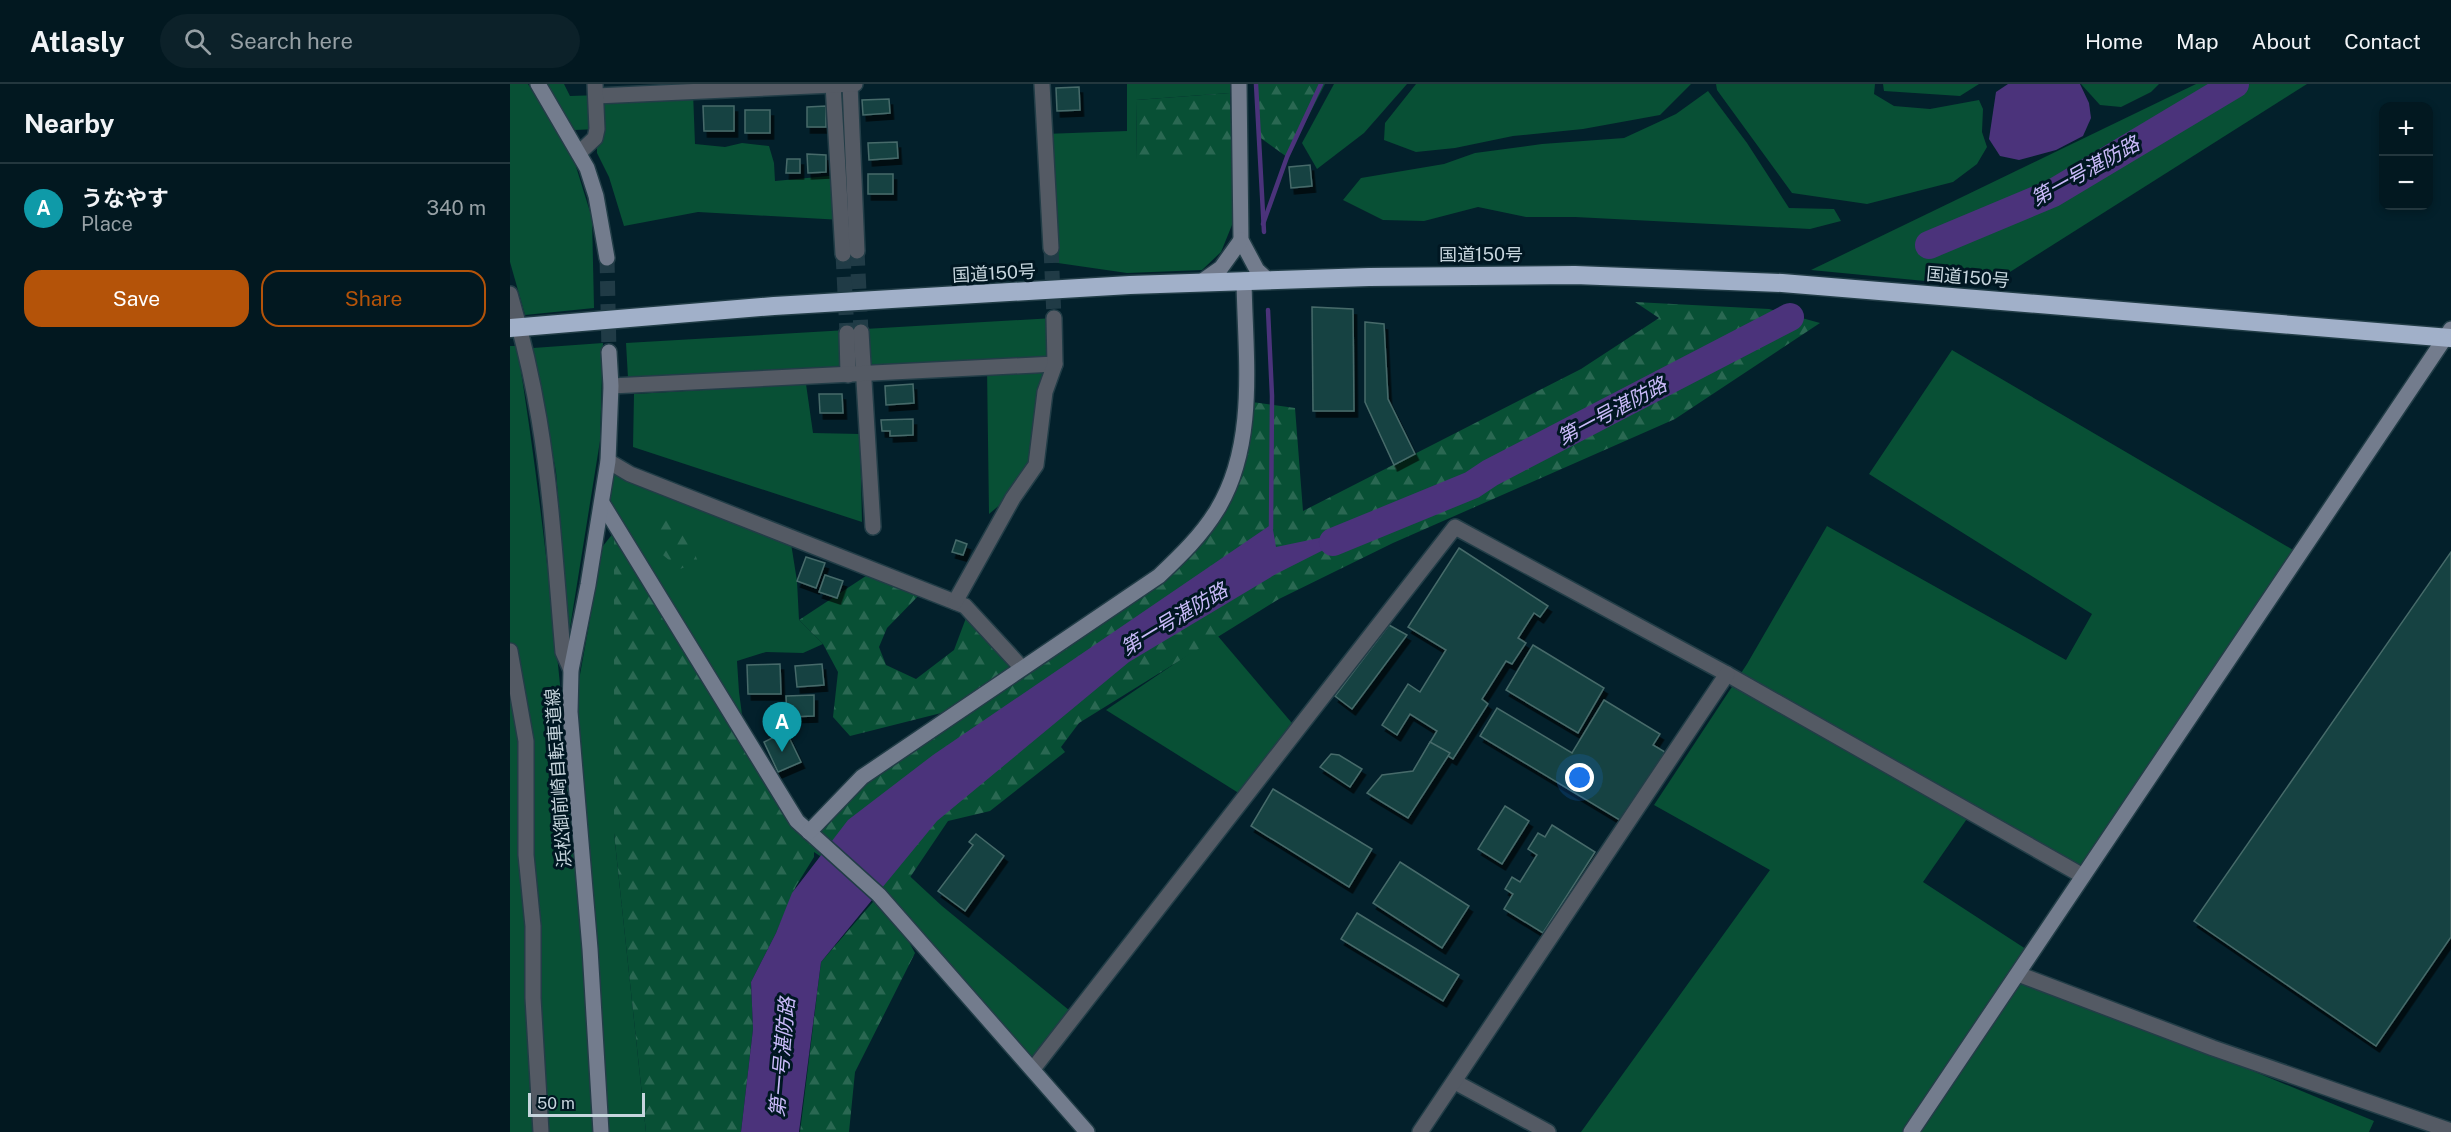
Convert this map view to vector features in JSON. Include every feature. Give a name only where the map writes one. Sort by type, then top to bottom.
[{"type":"highway","name":"国道150号","points":[[515,328],[774,306],[1201,282],[1552,275],[1771,282],[2449,335]]},
{"type":"street","points":[[538,84],[587,168],[596,196],[607,258]]},
{"type":"street","points":[[833,85],[850,253],[850,84]]},
{"type":"street","points":[[579,153],[595,138],[597,129],[595,90],[855,84]]},
{"type":"street","points":[[1042,84],[1051,248]]},
{"type":"street","points":[[1239,84],[1241,240],[1257,270],[1268,280]]},
{"type":"street","points":[[1201,282],[1221,267],[1241,240]]},
{"type":"street","points":[[809,832],[862,777],[1159,576],[1188,548],[1217,510],[1239,461],[1246,394],[1244,280]]},
{"type":"street","points":[[510,294],[515,328],[539,418],[547,475],[562,652],[571,670]]},
{"type":"street","points":[[954,602],[1013,498],[1036,465],[1045,392],[1055,364],[1054,318]]},
{"type":"street","points":[[848,375],[854,333],[864,374],[873,527]]},
{"type":"street","points":[[1911,1132],[2449,335]]},
{"type":"street","name":"浜松御前崎自転車道線","points":[[601,1132],[590,949],[570,712],[571,670],[608,461],[611,386],[609,352]]},
{"type":"street","points":[[611,386],[1055,364]]},
{"type":"street","points":[[608,461],[630,474],[965,606],[1022,668]]},
{"type":"street","points":[[602,503],[797,821],[879,895],[1087,1132]]},
{"type":"street","points":[[1033,1069],[1455,527],[1727,674],[2084,876]]},
{"type":"street","points":[[510,651],[526,741],[526,855],[533,926],[533,998],[541,1132]]},
{"type":"street","points":[[1420,1132],[1727,674]]},
{"type":"street","points":[[2018,974],[2213,1048],[2451,1131]]},
{"type":"street","points":[[1455,1082],[1548,1132]]},
{"type":"green space","points":[[510,84],[528,84],[573,157],[592,218],[594,308],[525,315],[510,262]]},
{"type":"green space","points":[[546,84],[564,84],[570,96],[693,92],[695,144],[725,147],[742,143],[769,146],[774,163],[775,181],[839,175],[842,220],[698,212],[624,226],[609,177],[597,153],[597,129],[575,130]]},
{"type":"green space","points":[[1127,84],[1231,84],[1230,93],[1136,100],[1137,159],[1232,159],[1232,225],[1221,252],[1202,270],[1127,273],[1051,262],[1056,231],[1044,134],[1127,131]]},
{"type":"green space","points":[[1255,84],[1325,84],[1287,157],[1258,136]]},
{"type":"green space","points":[[1334,84],[1407,84],[1364,133],[1317,169],[1302,143]]},
{"type":"green space","points":[[1416,84],[1691,84],[1660,115],[1583,129],[1513,136],[1455,148],[1416,152],[1384,140],[1385,123]]},
{"type":"green space","points":[[1716,84],[1875,84],[1874,94],[1894,106],[1930,109],[1979,100],[1983,109],[1982,132],[1987,147],[1977,164],[1953,182],[1867,204],[1792,193],[1717,90]]},
{"type":"green space","points":[[1883,84],[1979,84],[1960,96],[1884,91]]},
{"type":"green space","points":[[2081,84],[2159,84],[2151,92],[2121,107],[2100,105]]},
{"type":"green space","points":[[2196,84],[2307,84],[1991,284],[1925,281],[1811,270]]},
{"type":"green space","points":[[1708,91],[1747,143],[1789,208],[1834,209],[1841,221],[1810,229],[1575,217],[1526,217],[1478,207],[1424,221],[1383,220],[1343,200],[1361,178],[1444,164],[1475,153],[1542,144],[1624,138],[1676,114]]},
{"type":"green space","points":[[1230,93],[1232,159],[1137,159],[1136,100]]},
{"type":"green space","points":[[1635,302],[1769,309],[1820,323],[1675,419],[1393,543],[1279,599],[1079,723],[1061,747],[1065,752],[990,811],[948,821],[890,907],[915,953],[855,1072],[849,1132],[800,1132],[821,962],[879,895],[814,852],[814,857],[796,886],[776,933],[751,982],[753,1029],[741,1132],[646,1132],[614,833],[614,539],[781,797],[809,832],[812,846],[812,835],[867,776],[965,707],[850,736],[833,717],[838,672],[823,644],[799,620],[875,570],[924,590],[887,628],[879,647],[886,665],[916,679],[954,650],[969,610],[1016,662],[995,687],[1188,552],[1222,499],[1245,401],[1295,408],[1303,511],[1581,369],[1659,318]]},
{"type":"green space","points":[[1054,318],[1036,465],[1021,487],[989,514],[987,367],[628,378],[626,343]]},
{"type":"green space","points":[[603,343],[600,441],[569,634],[556,472],[533,348]]},
{"type":"green space","points":[[510,346],[517,346],[544,541],[565,737],[600,1131],[588,858],[576,697],[603,546],[614,532],[614,833],[646,1132],[510,1132]]},
{"type":"green space","points":[[1952,350],[2300,554],[2083,876],[1971,813],[1923,882],[2032,953],[2019,974],[2374,1121],[2369,1132],[1581,1132],[1770,870],[1654,805],[1747,664],[1827,526],[2066,660],[2092,614],[1869,474]]},
{"type":"green space","points":[[806,384],[813,433],[860,434],[862,522],[633,447],[634,394]]},
{"type":"green space","points":[[614,464],[790,537],[797,581],[799,620],[823,644],[803,653],[766,652],[737,661],[745,737],[608,512]]},
{"type":"green space","points":[[656,515],[675,515],[683,523],[698,562],[680,569],[658,551],[649,525]]},
{"type":"green space","points":[[1217,635],[1297,729],[1245,797],[1106,710]]},
{"type":"green space","points":[[901,868],[942,906],[1075,1015],[1033,1069],[879,895]]},
{"type":"water","points":[[2008,84],[2080,84],[2089,103],[2091,118],[2083,136],[2056,150],[2019,160],[2000,156],[1989,139],[1996,92]]},
{"type":"water","points":[[1272,524],[1276,547],[1367,528],[1276,574],[1129,662],[937,821],[821,962],[799,1132],[741,1132],[753,1029],[751,982],[776,933],[792,893],[848,820],[933,755]]},
{"type":"building","points":[[1079,87],[1080,110],[1057,111],[1056,88]]},
{"type":"building","points":[[889,99],[890,113],[863,115],[862,100]]},
{"type":"building","points":[[703,106],[734,106],[734,131],[704,131]]},
{"type":"building","points":[[826,106],[826,127],[807,127],[807,107]]},
{"type":"building","points":[[745,110],[770,110],[770,133],[745,133]]},
{"type":"building","points":[[897,142],[898,158],[869,160],[868,143]]},
{"type":"building","points":[[807,154],[826,155],[826,172],[808,173]]},
{"type":"building","points":[[787,159],[800,159],[800,173],[786,173]]},
{"type":"building","points":[[1310,165],[1312,186],[1291,188],[1289,167]]},
{"type":"building","points":[[868,174],[893,174],[893,194],[868,194]]},
{"type":"building","points":[[1312,307],[1353,309],[1354,411],[1313,411]]},
{"type":"building","points":[[1365,322],[1384,324],[1388,399],[1415,454],[1394,465],[1365,402]]},
{"type":"building","points":[[913,384],[914,403],[886,405],[885,386]]},
{"type":"building","points":[[819,394],[842,394],[843,413],[820,413]]},
{"type":"building","points":[[913,419],[913,435],[890,436],[890,431],[882,431],[881,420]]},
{"type":"building","points":[[956,540],[967,544],[963,555],[952,552]]},
{"type":"building","points":[[1459,548],[1548,606],[1540,617],[1534,613],[1518,638],[1526,643],[1512,664],[1506,661],[1482,699],[1488,704],[1453,759],[1429,744],[1437,731],[1410,714],[1397,735],[1382,725],[1408,684],[1420,692],[1446,650],[1408,627]]},
{"type":"building","points":[[2451,552],[2451,937],[2376,1046],[2194,921]]},
{"type":"building","points":[[806,557],[825,563],[816,588],[797,581]]},
{"type":"building","points":[[825,575],[843,581],[837,598],[819,592]]},
{"type":"building","points":[[1389,625],[1407,635],[1352,709],[1335,696]]},
{"type":"building","points":[[1533,645],[1604,688],[1578,733],[1506,690]]},
{"type":"building","points":[[780,664],[781,694],[748,694],[747,665]]},
{"type":"building","points":[[822,664],[824,685],[797,687],[795,666]]},
{"type":"building","points":[[814,695],[814,716],[787,717],[786,696]]},
{"type":"building","points":[[1604,700],[1660,734],[1653,745],[1665,752],[1623,822],[1480,736],[1497,708],[1572,753]]},
{"type":"building","points":[[786,731],[801,762],[778,772],[764,742]]},
{"type":"building","points":[[1430,742],[1450,753],[1408,818],[1367,793],[1382,775],[1413,771]]},
{"type":"building","points":[[1331,754],[1339,755],[1362,769],[1350,787],[1320,767]]},
{"type":"building","points":[[1273,789],[1372,849],[1349,887],[1251,826]]},
{"type":"building","points":[[1505,806],[1529,821],[1502,864],[1478,849]]},
{"type":"building","points":[[1552,825],[1595,852],[1543,933],[1504,909],[1513,894],[1505,889],[1512,877],[1520,882],[1537,855],[1528,849],[1538,833],[1545,837]]},
{"type":"building","points":[[976,834],[1004,856],[965,911],[938,891],[973,845],[969,842]]},
{"type":"building","points":[[1400,862],[1469,906],[1442,948],[1373,903]]},
{"type":"building","points":[[1357,913],[1459,975],[1443,1001],[1341,939]]},
{"type":"waterway","points":[[1256,84],[1264,232]]},
{"type":"waterway","points":[[1263,224],[1287,157],[1321,84]]},
{"type":"waterway","name":"第一号湛防路","points":[[1929,245],[2053,193],[2235,84]]},
{"type":"waterway","points":[[1268,310],[1272,396],[1271,529]]},
{"type":"waterway","name":"第一号湛防路","points":[[1333,542],[1472,485],[1490,473],[1790,317]]},
{"type":"tunnel","points":[[1051,248],[1054,318]]},
{"type":"tunnel","points":[[857,251],[861,332]]},
{"type":"tunnel","points":[[843,254],[847,333]]},
{"type":"tunnel","points":[[607,258],[609,352]]},
{"type":"place","name":"うなやす","points":[[782,752]]}]
